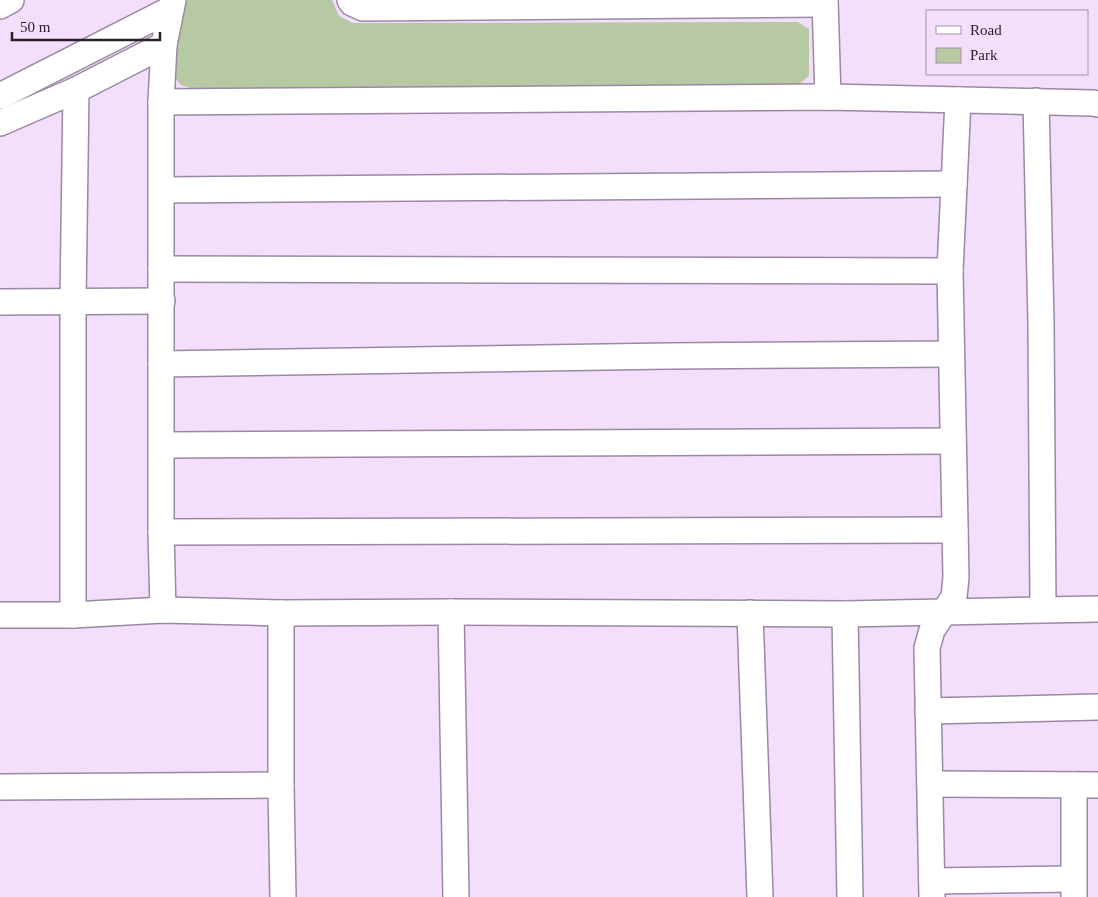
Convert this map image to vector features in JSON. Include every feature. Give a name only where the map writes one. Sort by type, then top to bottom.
[{"type":"street","points":[[0,6],[10,0]]},
{"type":"street","points":[[350,0],[352,3],[363,8],[825,2],[828,97]]},
{"type":"street","points":[[163,610],[161,532],[161,102],[164,45],[172,4]]},
{"type":"street","points":[[0,96],[172,4]]},
{"type":"street","points":[[0,123],[76,90],[164,45]]},
{"type":"street","points":[[73,615],[73,301],[76,90]]},
{"type":"street","points":[[161,102],[828,97],[1093,102],[1098,104]]},
{"type":"street","points":[[958,100],[950,271],[956,577],[954,597],[932,630],[927,648],[932,889],[1073,888],[1074,785]]},
{"type":"street","points":[[1036,101],[1041,323],[1043,609]]},
{"type":"street","points":[[162,190],[954,184]]},
{"type":"street","points":[[161,269],[950,271]]},
{"type":"street","points":[[0,302],[162,301]]},
{"type":"street","points":[[161,364],[649,356],[951,354]]},
{"type":"street","points":[[162,446],[952,441]]},
{"type":"street","points":[[161,532],[955,530]]},
{"type":"street","points":[[0,615],[73,615],[163,610],[281,613],[845,614],[1098,609]]},
{"type":"street","points":[[451,612],[456,897]]},
{"type":"street","points":[[281,613],[283,897]]},
{"type":"street","points":[[750,613],[760,897]]},
{"type":"street","points":[[845,614],[850,897]]},
{"type":"street","points":[[928,711],[1098,707]]},
{"type":"street","points":[[930,784],[1098,785]]},
{"type":"street","points":[[0,787],[281,785]]},
{"type":"green space","points":[[182,0],[332,0],[339,16],[353,23],[798,22],[809,29],[809,76],[797,86],[194,89],[181,85],[172,75]]}]
